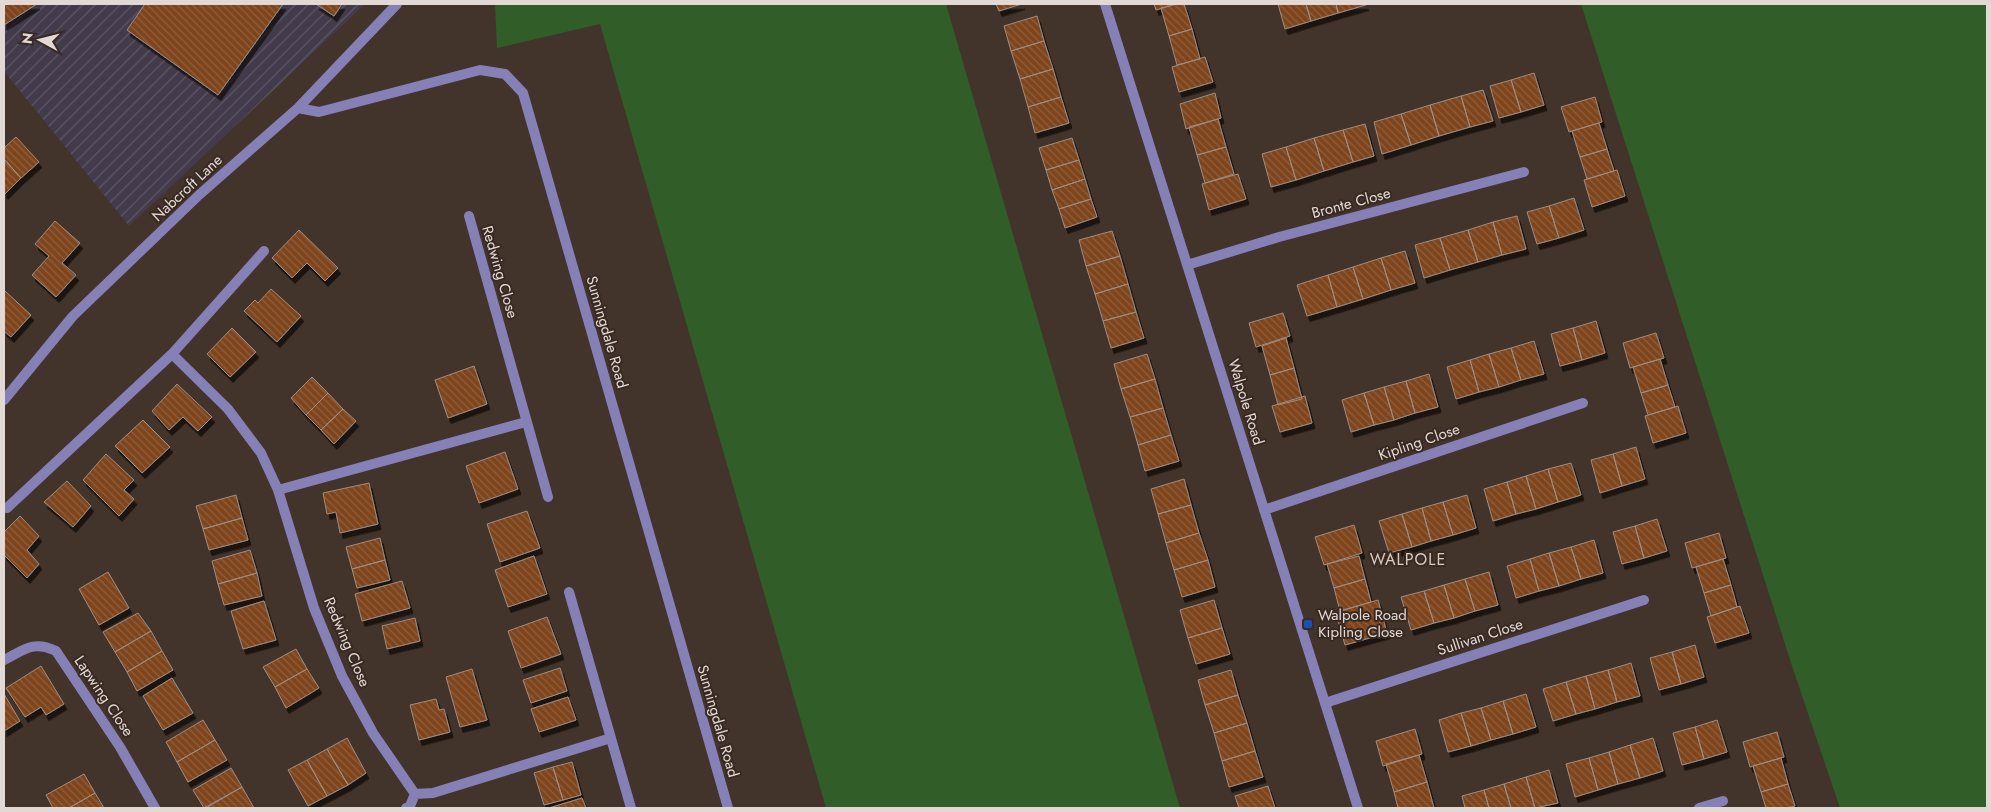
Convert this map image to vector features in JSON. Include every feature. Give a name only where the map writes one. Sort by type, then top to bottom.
[{"type":"street","name":"Nabcroft Lane","points":[[4,400],[73,316],[199,195],[298,108],[397,4]]},
{"type":"street","name":"Walpole Road","points":[[1105,4],[1358,808]]},
{"type":"street","name":"Sunningdale Road","points":[[298,108],[320,112],[480,70],[505,74],[523,93],[728,808]]},
{"type":"street","name":"Bronte Close","points":[[1187,265],[1279,237],[1524,172]]},
{"type":"street","name":"Redwing Close","points":[[469,216],[548,497]]},
{"type":"street","points":[[7,508],[172,354],[264,251]]},
{"type":"street","name":"Redwing Close","points":[[172,354],[228,409],[261,453],[278,490],[314,608],[342,676],[373,733],[415,794]]},
{"type":"street","name":"Kipling Close","points":[[1264,510],[1583,403]]},
{"type":"street","points":[[278,490],[526,422]]},
{"type":"street","points":[[569,592],[631,808]]},
{"type":"street","name":"Sullivan Close","points":[[1325,703],[1644,600]]},
{"type":"street","name":"Lapwing Close","points":[[4,660],[29,648],[43,644],[56,651],[120,747],[155,808]]},
{"type":"street","points":[[406,808],[410,806],[415,794],[433,793],[611,738]]},
{"type":"street","points":[[1699,808],[1723,801]]},
{"type":"shaded area","points":[[4,4],[365,4],[129,226],[4,71]]},
{"type":"green space","points":[[495,4],[946,4],[1180,808],[826,808],[600,24],[497,48]]},
{"type":"green space","points":[[1581,4],[1987,4],[1987,808],[1840,808],[1792,666]]},
{"type":"building","points":[[4,4],[37,4],[4,25]]},
{"type":"building","points":[[145,4],[283,4],[218,95],[127,30]]},
{"type":"building","points":[[316,4],[342,4],[334,16]]},
{"type":"building","points":[[996,4],[1022,4],[999,11]]},
{"type":"building","points":[[1154,4],[1176,4],[1156,10]]},
{"type":"building","points":[[1184,4],[1192,29],[1169,36],[1161,8]]},
{"type":"building","points":[[1278,4],[1306,4],[1311,21],[1285,29]]},
{"type":"building","points":[[1306,4],[1336,4],[1338,13],[1311,21]]},
{"type":"building","points":[[1336,4],[1365,4],[1366,5],[1338,13]]},
{"type":"building","points":[[1037,16],[1044,41],[1011,51],[1004,26]]},
{"type":"building","points":[[1192,29],[1200,59],[1177,65],[1169,36]]},
{"type":"building","points":[[1044,41],[1053,69],[1020,79],[1011,51]]},
{"type":"building","points":[[1205,57],[1213,82],[1179,92],[1172,67]]},
{"type":"building","points":[[1053,69],[1061,97],[1028,107],[1020,79]]},
{"type":"building","points":[[1534,73],[1544,105],[1521,112],[1511,80]]},
{"type":"building","points":[[1511,80],[1521,112],[1499,118],[1490,86]]},
{"type":"building","points":[[1483,90],[1493,121],[1470,127],[1461,96]]},
{"type":"building","points":[[1215,93],[1221,118],[1186,129],[1180,104]]},
{"type":"building","points":[[1461,96],[1470,127],[1439,136],[1430,105]]},
{"type":"building","points":[[1061,97],[1069,123],[1035,133],[1028,107]]},
{"type":"building","points":[[1595,97],[1602,122],[1569,132],[1561,107]]},
{"type":"building","points":[[1430,105],[1439,136],[1411,145],[1401,114]]},
{"type":"building","points":[[1401,114],[1411,145],[1382,154],[1374,122]]},
{"type":"building","points":[[1218,119],[1226,147],[1197,155],[1189,127]]},
{"type":"building","points":[[1599,123],[1607,149],[1580,157],[1572,131]]},
{"type":"building","points":[[1365,124],[1374,156],[1353,162],[1343,130]]},
{"type":"building","points":[[1343,130],[1353,162],[1324,171],[1314,138]]},
{"type":"building","points":[[16,137],[39,162],[21,178],[4,159],[4,148]]},
{"type":"building","points":[[1072,138],[1079,160],[1046,170],[1039,148]]},
{"type":"building","points":[[1314,138],[1324,171],[1296,180],[1286,147]]},
{"type":"building","points":[[1226,147],[1234,174],[1205,183],[1197,155]]},
{"type":"building","points":[[1286,147],[1296,180],[1271,187],[1262,154]]},
{"type":"building","points":[[1607,149],[1614,171],[1587,179],[1580,157]]},
{"type":"building","points":[[4,159],[21,178],[5,194],[4,193]]},
{"type":"building","points":[[1079,160],[1085,179],[1052,190],[1046,170]]},
{"type":"building","points":[[1617,170],[1625,196],[1592,207],[1584,180]]},
{"type":"building","points":[[1238,174],[1246,199],[1209,210],[1202,184]]},
{"type":"building","points":[[1085,179],[1091,199],[1059,209],[1052,190]]},
{"type":"building","points":[[1574,198],[1584,230],[1559,238],[1549,206]]},
{"type":"building","points":[[1091,199],[1097,217],[1065,228],[1059,209]]},
{"type":"building","points":[[1549,206],[1559,238],[1537,244],[1527,212]]},
{"type":"building","points":[[1517,216],[1526,249],[1502,255],[1493,222]]},
{"type":"building","points":[[55,221],[80,243],[62,263],[76,275],[56,297],[32,275],[49,256],[35,244]]},
{"type":"building","points":[[1493,222],[1502,255],[1478,262],[1468,230]]},
{"type":"building","points":[[299,230],[338,268],[325,281],[307,263],[292,278],[272,258]]},
{"type":"building","points":[[1468,230],[1478,262],[1450,270],[1440,238]]},
{"type":"building","points":[[1112,231],[1120,256],[1086,266],[1079,240]]},
{"type":"building","points":[[1440,238],[1450,270],[1424,278],[1415,245]]},
{"type":"building","points":[[1405,251],[1415,283],[1391,290],[1381,258]]},
{"type":"building","points":[[1120,256],[1128,284],[1095,294],[1086,266]]},
{"type":"building","points":[[1381,258],[1391,290],[1363,299],[1353,267]]},
{"type":"building","points":[[1353,267],[1363,299],[1337,307],[1328,275]]},
{"type":"building","points":[[1328,275],[1337,307],[1307,316],[1297,285]]},
{"type":"building","points":[[1128,284],[1136,312],[1103,321],[1095,294]]},
{"type":"building","points":[[271,289],[301,316],[277,342],[244,311],[255,300],[258,303]]},
{"type":"building","points":[[5,291],[31,315],[11,337],[4,331]]},
{"type":"building","points":[[1136,312],[1144,338],[1111,348],[1103,321]]},
{"type":"building","points":[[1283,313],[1290,336],[1256,347],[1249,323]]},
{"type":"building","points":[[1596,321],[1605,353],[1582,360],[1573,328]]},
{"type":"building","points":[[232,328],[256,352],[230,377],[207,354]]},
{"type":"building","points":[[1573,328],[1582,360],[1560,366],[1551,334]]},
{"type":"building","points":[[1656,333],[1664,358],[1630,368],[1623,343]]},
{"type":"building","points":[[1286,338],[1294,368],[1270,375],[1262,346]]},
{"type":"building","points":[[1534,341],[1544,374],[1521,380],[1511,348]]},
{"type":"building","points":[[1511,348],[1521,380],[1499,387],[1489,354]]},
{"type":"building","points":[[1147,354],[1155,379],[1121,389],[1114,364]]},
{"type":"building","points":[[1489,354],[1499,387],[1479,392],[1470,360]]},
{"type":"building","points":[[1660,359],[1668,385],[1641,393],[1633,367]]},
{"type":"building","points":[[1470,360],[1479,392],[1456,399],[1447,367]]},
{"type":"building","points":[[474,366],[487,404],[448,418],[435,380]]},
{"type":"building","points":[[1294,368],[1302,399],[1278,405],[1270,375]]},
{"type":"building","points":[[1429,374],[1438,407],[1415,413],[1406,381]]},
{"type":"building","points":[[312,377],[328,393],[306,415],[291,398]]},
{"type":"building","points":[[1155,379],[1163,408],[1130,417],[1121,389]]},
{"type":"building","points":[[1406,381],[1415,413],[1394,420],[1384,387]]},
{"type":"building","points":[[177,384],[212,417],[198,431],[183,417],[169,430],[152,411]]},
{"type":"building","points":[[1668,385],[1675,407],[1648,415],[1641,393]]},
{"type":"building","points":[[1384,387],[1394,420],[1374,425],[1364,393]]},
{"type":"building","points":[[328,393],[343,409],[321,430],[306,415]]},
{"type":"building","points":[[1364,393],[1374,425],[1351,432],[1342,400]]},
{"type":"building","points":[[1305,396],[1312,423],[1280,432],[1272,406]]},
{"type":"building","points":[[1678,406],[1686,433],[1653,443],[1645,416]]},
{"type":"building","points":[[1163,408],[1171,435],[1138,445],[1130,417]]},
{"type":"building","points":[[343,409],[356,421],[334,444],[321,430]]},
{"type":"building","points":[[143,420],[170,447],[142,473],[115,446]]},
{"type":"building","points":[[1171,435],[1179,461],[1145,471],[1138,445]]},
{"type":"building","points":[[1636,447],[1645,479],[1622,486],[1613,454]]},
{"type":"building","points":[[505,452],[518,489],[479,503],[466,466]]},
{"type":"building","points":[[106,454],[134,480],[124,490],[134,499],[119,516],[83,480]]},
{"type":"building","points":[[1613,454],[1622,486],[1600,493],[1591,460]]},
{"type":"building","points":[[1571,463],[1581,495],[1558,502],[1548,469]]},
{"type":"building","points":[[1548,469],[1558,502],[1536,509],[1526,476]]},
{"type":"building","points":[[1526,476],[1536,509],[1516,514],[1507,482]]},
{"type":"building","points":[[1184,479],[1191,505],[1158,514],[1151,489]]},
{"type":"building","points":[[67,481],[91,506],[73,527],[44,502]]},
{"type":"building","points":[[1507,482],[1516,514],[1493,521],[1484,489]]},
{"type":"building","points":[[369,483],[378,524],[340,533],[336,512],[327,514],[323,493]]},
{"type":"building","points":[[236,495],[242,518],[203,529],[196,506]]},
{"type":"building","points":[[1467,495],[1476,528],[1453,535],[1443,502]]},
{"type":"building","points":[[1443,502],[1453,535],[1431,541],[1422,508]]},
{"type":"building","points":[[1191,505],[1199,533],[1166,543],[1158,514]]},
{"type":"building","points":[[1422,508],[1431,541],[1412,547],[1402,514]]},
{"type":"building","points":[[527,511],[540,548],[500,562],[487,524]]},
{"type":"building","points":[[1402,514],[1412,547],[1389,553],[1379,521]]},
{"type":"building","points":[[20,516],[39,536],[27,550],[39,564],[27,578],[4,555],[4,532]]},
{"type":"building","points":[[242,518],[248,540],[209,550],[203,529]]},
{"type":"building","points":[[1657,519],[1667,551],[1644,558],[1635,526]]},
{"type":"building","points":[[1354,525],[1362,553],[1324,565],[1315,537]]},
{"type":"building","points":[[1635,526],[1644,558],[1622,564],[1613,532]]},
{"type":"building","points":[[1199,533],[1208,560],[1174,570],[1166,543]]},
{"type":"building","points":[[1719,533],[1726,558],[1692,568],[1685,543]]},
{"type":"building","points":[[380,538],[385,560],[352,569],[346,547]]},
{"type":"building","points":[[1594,540],[1603,573],[1581,579],[1571,547]]},
{"type":"building","points":[[1571,547],[1581,579],[1559,586],[1549,553]]},
{"type":"building","points":[[250,550],[257,573],[218,584],[212,561]]},
{"type":"building","points":[[1549,553],[1559,586],[1539,591],[1530,559]]},
{"type":"building","points":[[534,556],[547,594],[508,607],[495,570]]},
{"type":"building","points":[[1359,556],[1365,579],[1334,588],[1327,564]]},
{"type":"building","points":[[1530,559],[1539,591],[1516,598],[1507,566]]},
{"type":"building","points":[[1723,559],[1731,585],[1704,593],[1696,567]]},
{"type":"building","points":[[385,560],[390,580],[357,588],[352,569]]},
{"type":"building","points":[[1208,560],[1215,587],[1182,597],[1174,570]]},
{"type":"building","points":[[108,572],[129,608],[99,625],[79,589]]},
{"type":"building","points":[[1489,572],[1498,605],[1475,611],[1465,579]]},
{"type":"building","points":[[257,573],[262,596],[224,605],[218,584]]},
{"type":"building","points":[[1365,579],[1371,602],[1340,611],[1334,588]]},
{"type":"building","points":[[1465,579],[1475,611],[1454,618],[1444,585]]},
{"type":"building","points":[[402,581],[410,608],[362,621],[355,594]]},
{"type":"building","points":[[1444,585],[1454,618],[1434,623],[1424,591]]},
{"type":"building","points":[[1731,585],[1737,607],[1711,616],[1704,593]]},
{"type":"building","points":[[1424,591],[1434,623],[1411,630],[1401,597]]},
{"type":"building","points":[[1214,600],[1222,628],[1188,638],[1180,610]]},
{"type":"building","points":[[1378,600],[1387,633],[1345,645],[1336,614],[1340,611]]},
{"type":"building","points":[[264,601],[276,640],[243,649],[231,611]]},
{"type":"building","points":[[1740,606],[1749,633],[1715,643],[1707,617]]},
{"type":"building","points":[[138,613],[151,631],[115,652],[103,632]]},
{"type":"building","points":[[547,617],[561,654],[521,668],[508,631]]},
{"type":"building","points":[[415,618],[420,641],[387,649],[382,626]]},
{"type":"building","points":[[1222,628],[1230,654],[1196,664],[1188,638]]},
{"type":"building","points":[[151,631],[162,651],[127,672],[115,652]]},
{"type":"building","points":[[1695,645],[1704,677],[1681,684],[1672,652]]},
{"type":"building","points":[[296,649],[307,669],[275,687],[263,667]]},
{"type":"building","points":[[162,651],[173,670],[137,691],[127,672]]},
{"type":"building","points":[[1672,652],[1681,684],[1659,690],[1650,658]]},
{"type":"building","points":[[1631,663],[1640,696],[1617,702],[1608,670]]},
{"type":"building","points":[[41,666],[64,704],[46,715],[41,707],[25,717],[6,688]]},
{"type":"building","points":[[560,668],[567,691],[531,703],[523,680]]},
{"type":"building","points":[[307,669],[319,688],[286,708],[275,687]]},
{"type":"building","points":[[472,669],[487,720],[460,727],[446,677]]},
{"type":"building","points":[[1231,670],[1238,695],[1205,705],[1198,680]]},
{"type":"building","points":[[1608,670],[1617,702],[1595,709],[1586,676]]},
{"type":"building","points":[[1586,676],[1595,709],[1576,714],[1566,682]]},
{"type":"building","points":[[172,678],[193,713],[163,730],[143,696]]},
{"type":"building","points":[[1566,682],[1576,714],[1553,721],[1543,689]]},
{"type":"building","points":[[4,694],[20,721],[4,731]]},
{"type":"building","points":[[1526,694],[1536,727],[1513,734],[1503,701]]},
{"type":"building","points":[[1238,695],[1247,723],[1214,733],[1205,705]]},
{"type":"building","points":[[568,697],[576,720],[539,732],[531,709]]},
{"type":"building","points":[[436,699],[439,710],[444,709],[450,732],[419,740],[410,705]]},
{"type":"building","points":[[1503,701],[1513,734],[1491,740],[1481,708]]},
{"type":"building","points":[[1481,708],[1491,740],[1471,746],[1461,713]]},
{"type":"building","points":[[1461,713],[1471,746],[1448,752],[1439,720]]},
{"type":"building","points":[[203,720],[215,740],[177,762],[166,742]]},
{"type":"building","points":[[1717,720],[1727,752],[1704,759],[1695,727]]},
{"type":"building","points":[[1247,723],[1255,751],[1222,761],[1214,733]]},
{"type":"building","points":[[1695,727],[1704,759],[1682,765],[1673,733]]},
{"type":"building","points":[[1415,729],[1422,754],[1383,766],[1376,741]]},
{"type":"building","points":[[1777,732],[1784,757],[1750,767],[1743,742]]},
{"type":"building","points":[[347,738],[366,773],[348,785],[327,749]]},
{"type":"building","points":[[1653,738],[1663,771],[1640,778],[1630,745]]},
{"type":"building","points":[[215,740],[227,760],[188,782],[177,762]]},
{"type":"building","points":[[1630,745],[1640,778],[1618,784],[1609,752]]},
{"type":"building","points":[[327,749],[348,785],[327,796],[307,760]]},
{"type":"building","points":[[1255,751],[1263,777],[1229,787],[1222,761]]},
{"type":"building","points":[[1609,752],[1618,784],[1598,790],[1589,758]]},
{"type":"building","points":[[1419,755],[1427,782],[1394,792],[1386,764]]},
{"type":"building","points":[[1589,758],[1598,790],[1575,797],[1566,764]]},
{"type":"building","points":[[1781,758],[1788,784],[1761,792],[1753,766]]},
{"type":"building","points":[[307,760],[327,796],[308,806],[288,770]]},
{"type":"building","points":[[572,762],[581,795],[563,800],[553,767]]},
{"type":"building","points":[[553,767],[563,800],[544,805],[534,773]]},
{"type":"building","points":[[231,768],[242,787],[204,808],[193,790]]},
{"type":"building","points":[[1549,770],[1558,803],[1535,808],[1526,777]]},
{"type":"building","points":[[84,774],[95,793],[69,808],[53,808],[46,795]]},
{"type":"building","points":[[1526,777],[1535,808],[1511,808],[1504,784]]},
{"type":"building","points":[[1427,782],[1434,808],[1398,808],[1394,792]]},
{"type":"building","points":[[1504,784],[1511,808],[1489,808],[1484,790]]},
{"type":"building","points":[[1788,784],[1795,806],[1766,808],[1761,792]]},
{"type":"building","points":[[1268,786],[1275,808],[1239,808],[1235,796]]},
{"type":"building","points":[[242,787],[254,808],[206,808]]},
{"type":"building","points":[[1484,790],[1489,808],[1465,808],[1462,796]]},
{"type":"building","points":[[95,793],[104,808],[69,808]]},
{"type":"building","points":[[582,798],[586,808],[549,808]]},
{"type":"place","name":"Walpole Road Kipling Close","points":[[1308,624]]},
{"type":"district","name":"WALPOLE","points":[[1408,559]]}]
